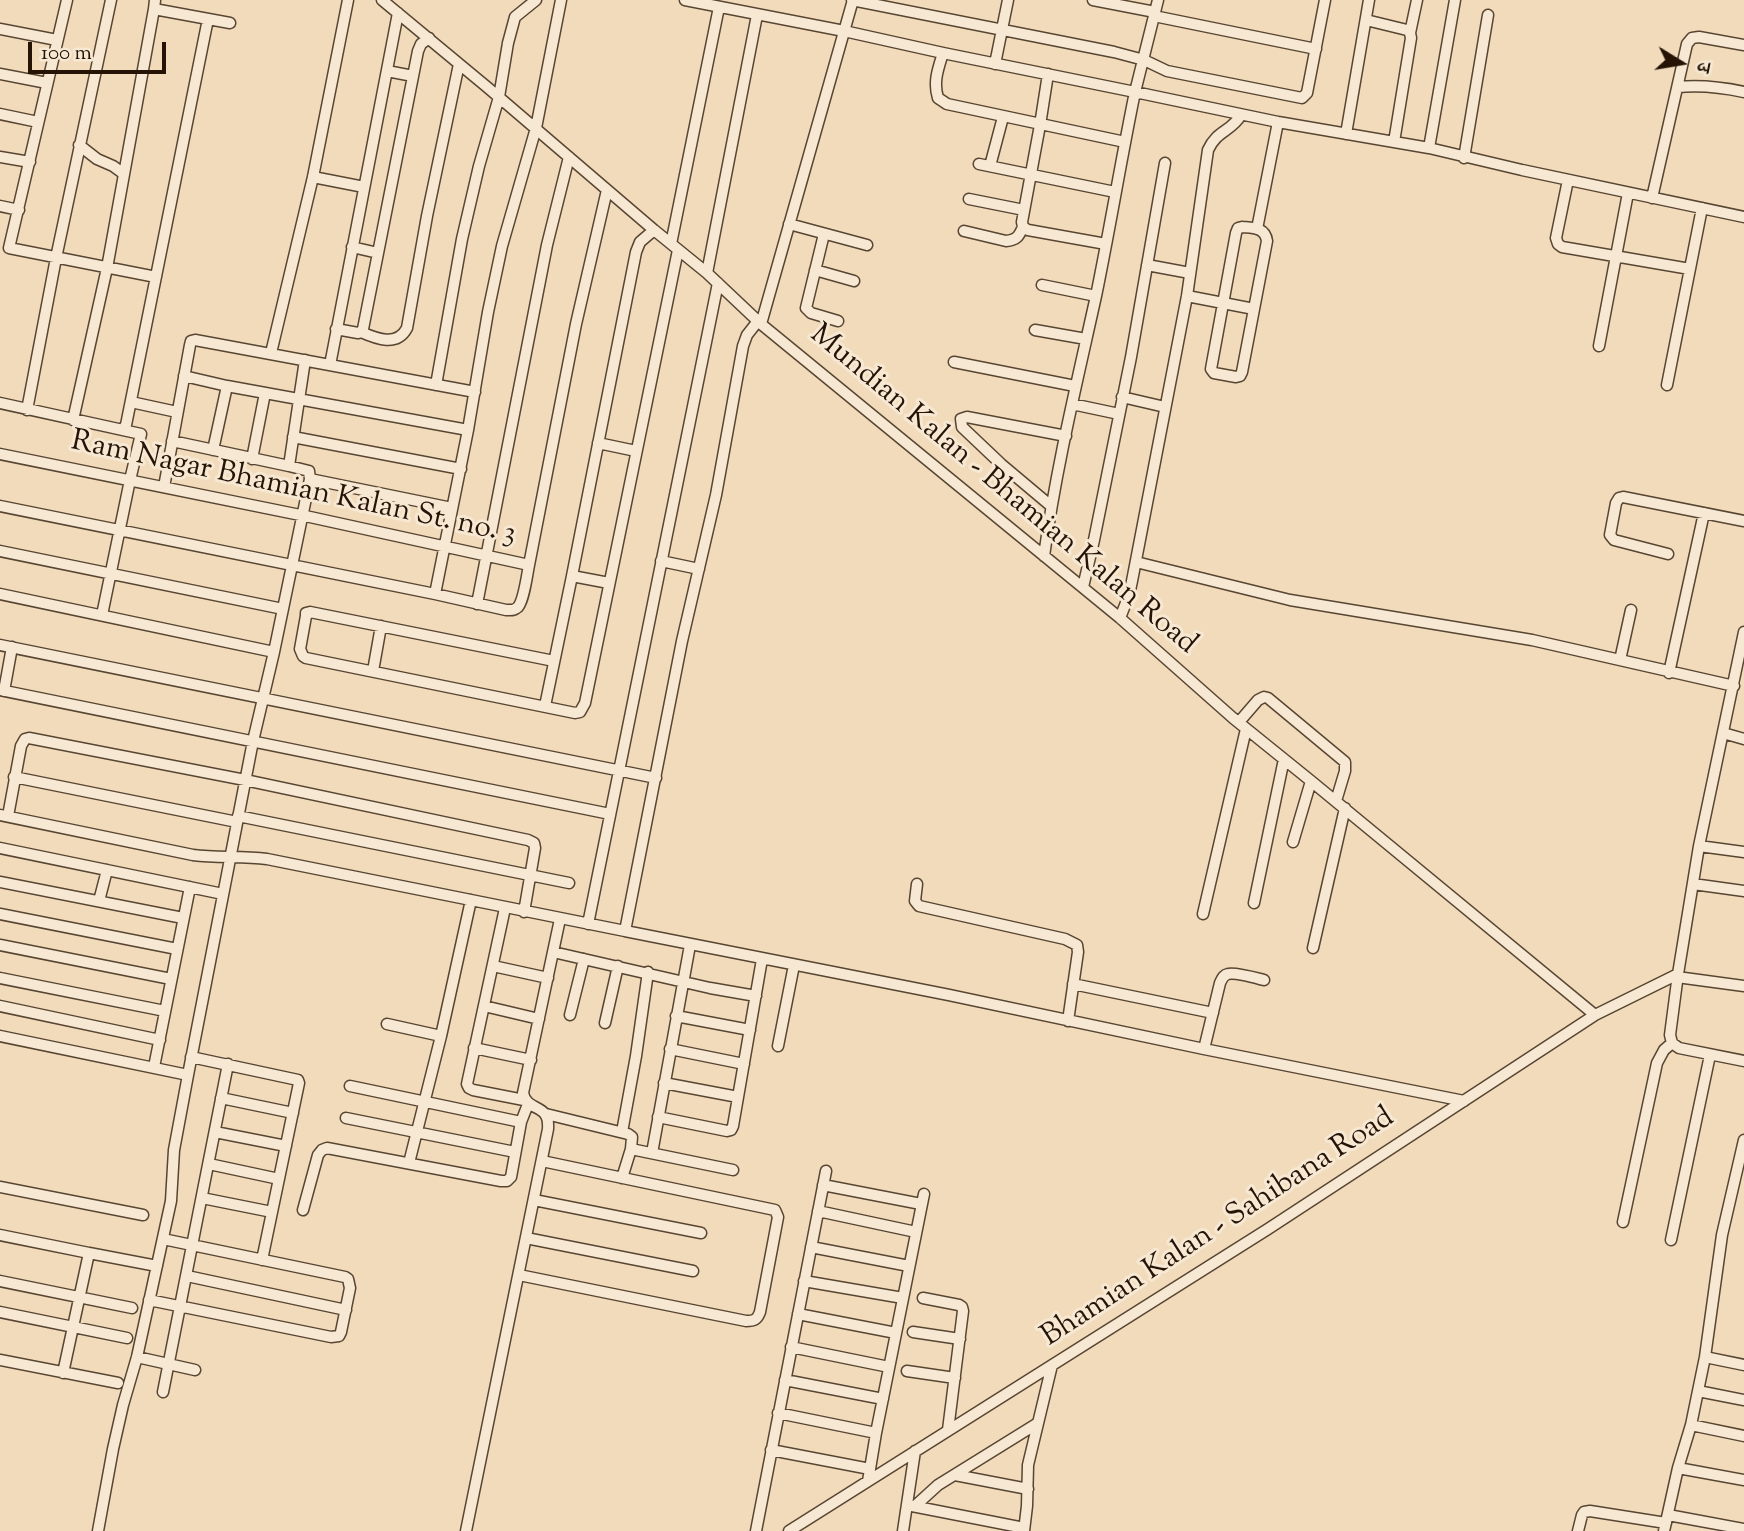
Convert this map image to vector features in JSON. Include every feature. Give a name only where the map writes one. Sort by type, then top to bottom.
[{"type":"street","points":[[67,0],[19,210],[5,248],[156,277]]},
{"type":"street","points":[[27,410],[79,145],[111,0]]},
{"type":"street","points":[[271,353],[313,177],[348,0]]},
{"type":"street","name":"Mundian Kalan - Bhamian Kalan Road","points":[[382,0],[718,283],[759,322],[1083,587],[1242,726],[1595,1015]]},
{"type":"street","points":[[436,385],[462,239],[499,97],[518,0]]},
{"type":"street","points":[[515,17],[536,0]]},
{"type":"street","points":[[435,594],[502,246],[536,128],[561,0]]},
{"type":"street","points":[[685,0],[1241,115],[1429,148],[1464,158],[1744,217]]},
{"type":"street","points":[[744,12],[747,0]]},
{"type":"street","points":[[625,931],[682,641],[716,495],[743,346],[747,335],[759,322],[772,291],[853,0],[1114,52],[1144,60],[1167,71],[1302,98],[1307,93],[1325,0]]},
{"type":"street","points":[[995,64],[1008,0]]},
{"type":"street","points":[[1093,0],[1316,49]]},
{"type":"street","points":[[1044,556],[1051,506],[1096,296],[1135,92],[1158,0]]},
{"type":"street","points":[[1346,134],[1369,0]]},
{"type":"street","points":[[1394,142],[1417,0]]},
{"type":"street","points":[[1429,148],[1455,0]]},
{"type":"street","points":[[73,420],[107,268],[154,5],[230,23]]},
{"type":"street","points":[[554,661],[312,612],[308,612],[306,616],[300,649],[303,656],[373,671],[575,713],[583,709],[636,451],[719,8]]},
{"type":"street","points":[[330,365],[398,13]]},
{"type":"street","points":[[706,273],[757,15]]},
{"type":"street","points":[[1464,158],[1488,15]]},
{"type":"street","points":[[123,429],[131,402],[208,19]]},
{"type":"street","points":[[1366,20],[1410,33]]},
{"type":"street","points":[[0,29],[57,40]]},
{"type":"street","points":[[1653,198],[1687,44],[1692,38],[1699,37],[1744,46]]},
{"type":"street","points":[[361,332],[413,76],[421,44],[429,38]]},
{"type":"street","points":[[943,53],[935,79],[935,90],[938,98],[947,104],[1125,142]]},
{"type":"street","points":[[336,329],[361,332],[387,341],[397,339],[407,328],[459,64]]},
{"type":"street","points":[[387,71],[413,76]]},
{"type":"street","points":[[0,74],[47,83]]},
{"type":"street","points":[[964,232],[1006,241],[1018,237],[1023,227],[1048,74]]},
{"type":"street","points":[[1678,87],[1721,87],[1744,92]]},
{"type":"street","points":[[0,114],[38,122]]},
{"type":"street","points":[[1120,618],[1129,595],[1136,562],[1187,296],[1208,150],[1212,141],[1237,122],[1241,115]]},
{"type":"street","points":[[1003,117],[984,165],[1115,192]]},
{"type":"street","points":[[1258,229],[1278,122]]},
{"type":"street","points":[[79,145],[124,174]]},
{"type":"street","points":[[0,157],[30,163]]},
{"type":"street","points":[[477,604],[547,245],[569,157]]},
{"type":"street","points":[[1083,587],[1119,414],[1165,163]]},
{"type":"street","points":[[313,177],[364,187]]},
{"type":"street","points":[[1568,180],[1556,238],[1562,247],[1690,269]]},
{"type":"street","name":"Ram Nagar Bhamian Kalan St. no. 3","points":[[0,454],[303,515],[529,565],[576,324],[607,190]]},
{"type":"street","points":[[1599,346],[1628,193]]},
{"type":"street","points":[[969,199],[1024,210]]},
{"type":"street","points":[[0,206],[19,210]]},
{"type":"street","points":[[1667,385],[1702,208]]},
{"type":"street","points":[[789,224],[867,245]]},
{"type":"street","points":[[1023,227],[1106,244]]},
{"type":"street","points":[[1238,228],[1263,231],[1267,241],[1242,372],[1236,377],[1214,373],[1211,369],[1223,303],[1238,228]]},
{"type":"street","points":[[545,706],[636,252],[640,242],[654,230]]},
{"type":"street","points":[[824,234],[806,308],[811,313],[838,321]]},
{"type":"street","points":[[352,247],[378,253]]},
{"type":"street","points":[[1147,265],[1190,273]]},
{"type":"street","points":[[815,270],[854,281]]},
{"type":"street","points":[[588,924],[718,283]]},
{"type":"street","points":[[1042,285],[1096,296]]},
{"type":"street","points":[[1187,296],[1254,309]]},
{"type":"street","points":[[1035,330],[1086,339]]},
{"type":"street","points":[[164,487],[191,341],[271,353],[475,392]]},
{"type":"street","points":[[289,466],[305,360]]},
{"type":"street","points":[[954,362],[1075,386]]},
{"type":"street","points":[[184,376],[468,430]]},
{"type":"street","points":[[213,450],[227,386]]},
{"type":"street","points":[[252,458],[265,393]]},
{"type":"street","points":[[1122,397],[1165,407]]},
{"type":"street","points":[[131,402],[177,412]]},
{"type":"street","points":[[0,403],[141,434],[102,615]]},
{"type":"street","points":[[1072,404],[1119,414]]},
{"type":"street","points":[[1051,506],[962,427],[961,419],[967,416],[1066,436]]},
{"type":"street","points":[[293,437],[461,469]]},
{"type":"street","points":[[99,1531],[113,1448],[137,1357],[171,1202],[174,1150],[191,1057],[253,741],[310,479],[309,471],[172,442]]},
{"type":"street","points":[[598,443],[636,451]]},
{"type":"street","points":[[310,479],[453,508]]},
{"type":"street","points":[[1668,554],[1611,538],[1619,498],[1744,521]]},
{"type":"street","points":[[0,506],[506,610],[518,607],[529,565]]},
{"type":"street","points":[[1669,673],[1704,513]]},
{"type":"street","points":[[0,551],[283,609]]},
{"type":"street","points":[[661,561],[699,569]]},
{"type":"street","points":[[1136,562],[1290,600],[1532,640],[1734,686]]},
{"type":"street","points":[[572,576],[609,583]]},
{"type":"street","points":[[0,594],[274,652]]},
{"type":"street","points":[[1620,660],[1631,610]]},
{"type":"street","points":[[373,671],[381,626]]},
{"type":"street","points":[[1744,640],[1699,846],[1670,1035],[1672,1043],[1679,1048],[1744,1061]]},
{"type":"street","points":[[0,645],[656,778]]},
{"type":"street","points":[[12,648],[2,691],[610,814]]},
{"type":"street","points":[[1203,914],[1242,726],[1261,698],[1268,698],[1345,762],[1346,766],[1313,948]]},
{"type":"street","points":[[1723,733],[1744,738]]},
{"type":"street","points":[[524,912],[536,848],[534,843],[528,840],[245,780],[29,738],[22,741],[4,816],[192,855],[267,859],[524,912],[1464,1101]]},
{"type":"street","points":[[1254,903],[1284,759]]},
{"type":"street","points":[[14,777],[569,883]]},
{"type":"street","points":[[1293,842],[1311,780]]},
{"type":"street","points":[[1699,846],[1744,852]]},
{"type":"street","points":[[0,848],[223,894]]},
{"type":"street","points":[[99,901],[107,870]]},
{"type":"street","points":[[0,882],[183,918]]},
{"type":"street","points":[[917,884],[916,905],[1077,945],[1068,1021]]},
{"type":"street","points":[[1693,884],[1744,891]]},
{"type":"street","points":[[154,1066],[190,887]]},
{"type":"street","points":[[410,1163],[471,900]]},
{"type":"street","points":[[505,908],[467,1080],[469,1088],[526,1102],[546,1114],[628,1134],[632,1137],[631,1149],[622,1178]]},
{"type":"street","points":[[0,914],[177,949]]},
{"type":"street","points":[[303,1210],[318,1155],[327,1148],[501,1181],[507,1181],[511,1177],[526,1102],[523,1093],[560,919]]},
{"type":"street","points":[[0,945],[171,979]]},
{"type":"street","points":[[652,1153],[690,945]]},
{"type":"street","points":[[553,952],[756,996]]},
{"type":"street","points":[[570,1015],[584,959]]},
{"type":"street","points":[[658,1117],[731,1130],[762,959]]},
{"type":"street","points":[[778,1046],[794,965]]},
{"type":"street","points":[[493,966],[548,978]]},
{"type":"street","points":[[605,1023],[618,966]]},
{"type":"street","points":[[622,1132],[648,972]]},
{"type":"street","points":[[1204,1049],[1223,976],[1234,974],[1264,980]]},
{"type":"street","points":[[1678,976],[1744,986]]},
{"type":"street","name":"Bhamian Kalan - Sahibana Road","points":[[789,1531],[1256,1236],[1595,1015],[1678,976]]},
{"type":"street","points":[[0,978],[165,1012]]},
{"type":"street","points":[[1073,984],[1213,1013]]},
{"type":"street","points":[[0,1006],[160,1040]]},
{"type":"street","points":[[484,1006],[539,1019]]},
{"type":"street","points":[[676,1016],[750,1030]]},
{"type":"street","points":[[387,1024],[441,1036]]},
{"type":"street","points":[[0,1036],[188,1074]]},
{"type":"street","points":[[1622,1222],[1657,1063],[1664,1050],[1672,1043]]},
{"type":"street","points":[[474,1048],[531,1060]]},
{"type":"street","points":[[670,1049],[744,1064]]},
{"type":"street","points":[[1671,1240],[1710,1055]]},
{"type":"street","points":[[191,1057],[298,1080],[262,1259]]},
{"type":"street","points":[[163,1392],[228,1065]]},
{"type":"street","points":[[664,1083],[738,1097]]},
{"type":"street","points":[[350,1086],[521,1122]]},
{"type":"street","points":[[221,1098],[293,1113]]},
{"type":"street","points":[[466,1531],[548,1129],[546,1114]]},
{"type":"street","points":[[346,1118],[515,1152]]},
{"type":"street","points":[[215,1132],[286,1146]]},
{"type":"street","points":[[1666,1523],[1705,1357],[1722,1235],[1744,1140]]},
{"type":"street","points":[[631,1149],[733,1170]]},
{"type":"street","points":[[519,1275],[753,1321],[758,1318],[778,1217],[775,1210],[541,1161]]},
{"type":"street","points":[[209,1164],[279,1179]]},
{"type":"street","points":[[756,1531],[826,1171]]},
{"type":"street","points":[[823,1185],[923,1199],[868,1481]]},
{"type":"street","points":[[0,1187],[143,1215]]},
{"type":"street","points":[[202,1198],[272,1212]]},
{"type":"street","points":[[534,1199],[701,1233]]},
{"type":"street","points":[[818,1211],[916,1232]]},
{"type":"street","points":[[0,1235],[157,1266]]},
{"type":"street","points":[[526,1238],[693,1271]]},
{"type":"street","points":[[149,1300],[335,1337],[341,1332],[350,1288],[348,1279],[163,1239]]},
{"type":"street","points":[[811,1247],[909,1266]]},
{"type":"street","points":[[63,1373],[89,1253]]},
{"type":"street","points":[[187,1276],[346,1310]]},
{"type":"street","points":[[804,1281],[903,1298]]},
{"type":"street","points":[[0,1282],[132,1308]]},
{"type":"street","points":[[923,1298],[959,1305],[963,1311],[948,1430]]},
{"type":"street","points":[[0,1312],[127,1338]]},
{"type":"street","points":[[798,1314],[896,1333]]},
{"type":"street","points":[[913,1332],[960,1339]]},
{"type":"street","points":[[791,1347],[889,1367]]},
{"type":"street","points":[[137,1357],[195,1370]]},
{"type":"street","points":[[1705,1357],[1744,1365]]},
{"type":"street","points":[[0,1360],[118,1383]]},
{"type":"street","points":[[911,1506],[1024,1530],[1028,1465],[1052,1365]]},
{"type":"street","points":[[907,1371],[955,1378]]},
{"type":"street","points":[[785,1380],[883,1399]]},
{"type":"street","points":[[1698,1391],[1744,1400]]},
{"type":"street","points":[[778,1413],[876,1433]]},
{"type":"street","points":[[911,1506],[938,1485],[1038,1423]]},
{"type":"street","points":[[1691,1425],[1744,1436]]},
{"type":"street","points":[[771,1450],[870,1469]]},
{"type":"street","points":[[903,1531],[911,1506],[915,1451]]},
{"type":"street","points":[[1678,1468],[1744,1480]]},
{"type":"street","points":[[955,1475],[1028,1489]]},
{"type":"street","points":[[1578,1531],[1582,1515],[1590,1511],[1666,1523],[1744,1530]]}]
